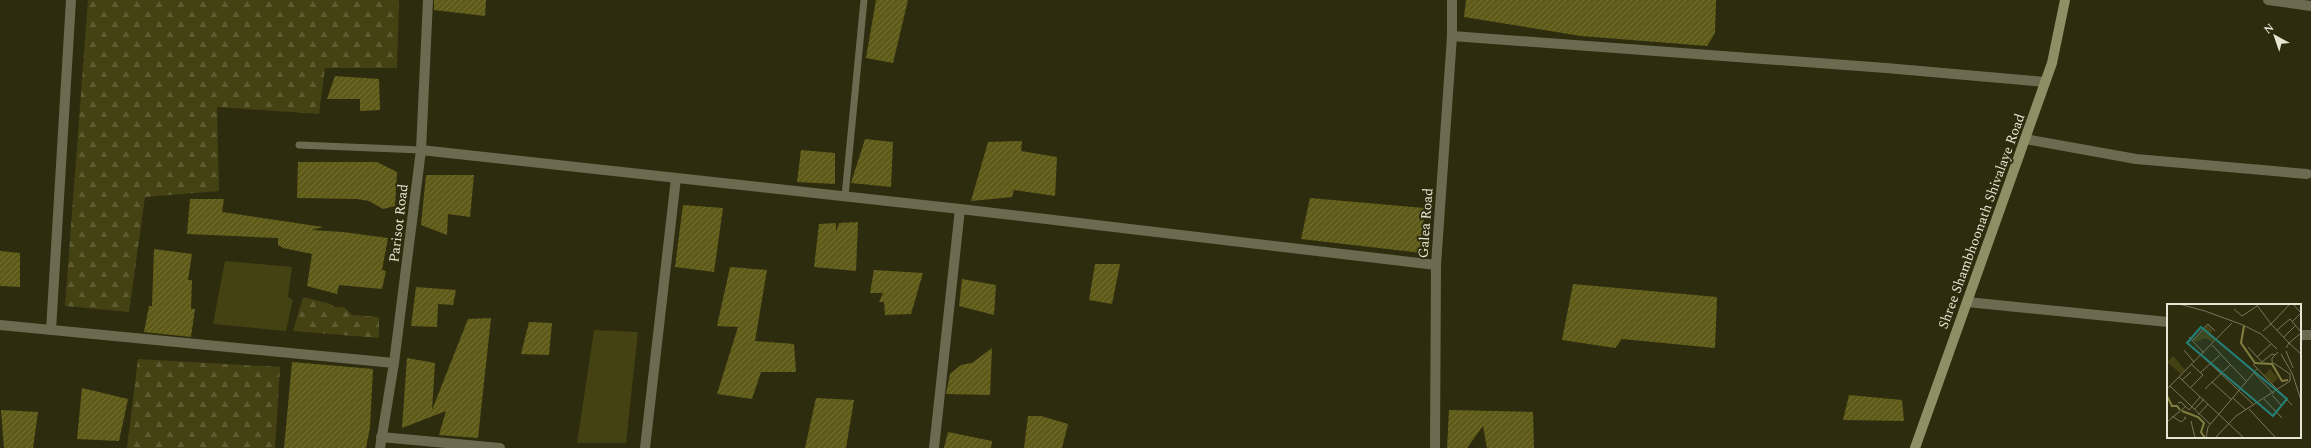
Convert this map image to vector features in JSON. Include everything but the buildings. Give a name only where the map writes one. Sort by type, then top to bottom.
[{"type":"street","points":[[52,330],[71,0]]},
{"type":"street","name":"Parisot Road","points":[[380,448],[394,363],[421,150],[428,0]]},
{"type":"street","name":"Galea Road","points":[[1436,448],[1436,265],[1452,36],[1452,0]]},
{"type":"street","name":"Shree Shambhoonath Shivalaye Road","points":[[1915,448],[2052,63],[2065,0]]},
{"type":"street","points":[[2268,0],[2311,6]]},
{"type":"street","points":[[1452,36],[1886,68],[2045,82]]},
{"type":"street","points":[[2025,140],[2136,159],[2307,174]]},
{"type":"street","points":[[421,150],[960,209],[1436,265]]},
{"type":"street","points":[[645,448],[676,178]]},
{"type":"street","points":[[934,448],[960,209]]},
{"type":"street","points":[[1967,302],[2167,322]]},
{"type":"street","points":[[0,325],[394,363]]},
{"type":"street","points":[[381,437],[500,448]]},
{"type":"lane","points":[[845,196],[864,0]]},
{"type":"lane","points":[[299,145],[421,150]]},
{"type":"green space","points":[[88,0],[399,0],[397,68],[325,68],[319,114],[217,107],[219,191],[145,197],[129,312],[65,306]]},
{"type":"green space","points":[[225,261],[292,267],[288,297],[293,300],[286,331],[213,324]]},
{"type":"green space","points":[[303,297],[331,304],[334,307],[344,307],[352,315],[379,317],[379,338],[293,331]]},
{"type":"green space","points":[[594,330],[638,332],[626,443],[577,443]]},
{"type":"green space","points":[[138,359],[280,367],[275,448],[127,448]]}]
